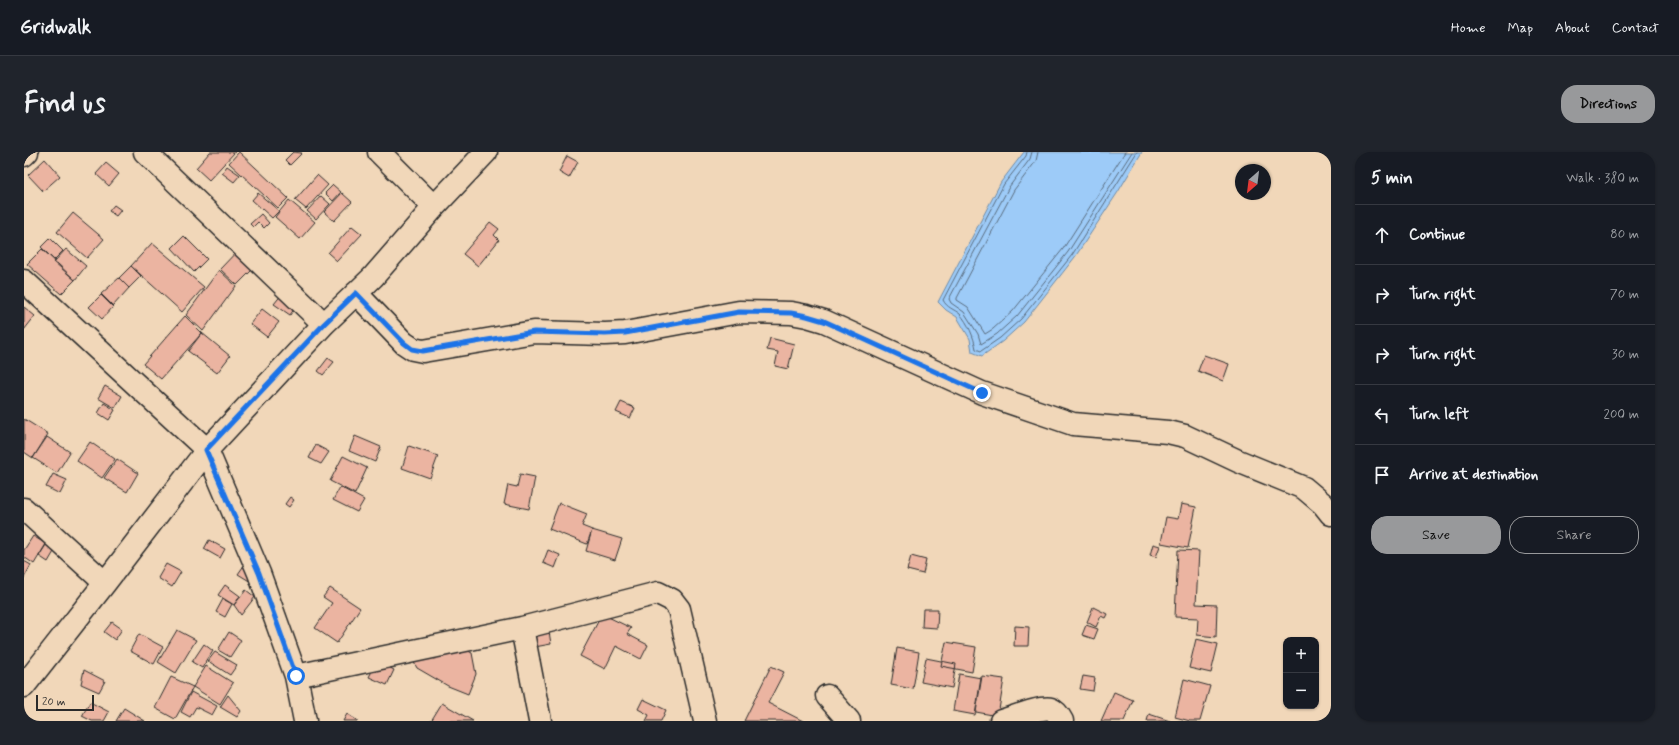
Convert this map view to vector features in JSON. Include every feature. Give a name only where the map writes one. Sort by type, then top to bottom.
[{"type":"street","points":[[145,152],[324,324]]},
{"type":"street","points":[[379,152],[434,207]]},
{"type":"street","points":[[25,681],[105,583],[206,450],[324,324],[373,277],[434,207],[486,152]]},
{"type":"street","points":[[24,281],[206,450],[259,573],[296,676],[305,721]]},
{"type":"street","points":[[356,293],[404,343],[412,349],[423,351],[534,332],[605,334],[625,333],[739,312],[791,313],[807,316],[824,321],[982,393],[1073,424],[1168,432],[1186,436],[1238,461],[1304,488],[1324,504],[1331,514]]},
{"type":"street","points":[[24,509],[105,583]]},
{"type":"street","points":[[296,676],[522,628],[658,593],[672,600],[680,609],[705,721]]},
{"type":"street","points":[[522,628],[540,721]]},
{"type":"street","points":[[826,696],[849,721]]},
{"type":"street","points":[[1001,721],[1041,710],[1051,709],[1059,715],[1062,721]]},
{"type":"water","points":[[1024,152],[1142,152],[1118,192],[1075,257],[1024,322],[1003,341],[982,356],[972,352],[970,339],[957,317],[946,310],[938,302],[1001,182]]},
{"type":"building","points":[[210,152],[235,152],[209,180],[196,168]]},
{"type":"building","points":[[239,152],[288,198],[278,208],[229,163]]},
{"type":"building","points":[[293,152],[302,153],[290,165],[285,160]]},
{"type":"building","points":[[567,156],[578,162],[569,178],[559,172]]},
{"type":"building","points":[[45,159],[60,176],[43,191],[28,175]]},
{"type":"building","points":[[106,163],[119,174],[109,186],[96,174]]},
{"type":"building","points":[[227,166],[240,175],[234,182],[222,173]]},
{"type":"building","points":[[317,175],[328,185],[306,209],[295,200]]},
{"type":"building","points":[[333,185],[341,192],[333,201],[325,193]]},
{"type":"building","points":[[258,193],[279,211],[272,218],[252,200]]},
{"type":"building","points":[[342,193],[352,202],[334,221],[324,212]]},
{"type":"building","points":[[321,196],[330,204],[316,219],[307,211]]},
{"type":"building","points":[[289,200],[315,222],[300,239],[275,217]]},
{"type":"building","points":[[114,205],[121,210],[116,216],[109,211]]},
{"type":"building","points":[[73,213],[104,239],[87,258],[57,232]]},
{"type":"building","points":[[261,214],[269,223],[264,228],[258,222],[253,227],[250,224]]},
{"type":"building","points":[[490,222],[499,229],[494,235],[499,240],[478,266],[463,254]]},
{"type":"building","points":[[352,226],[362,234],[337,261],[328,253]]},
{"type":"building","points":[[184,236],[207,259],[194,272],[172,248]]},
{"type":"building","points":[[50,238],[63,251],[54,260],[41,247]]},
{"type":"building","points":[[152,243],[204,287],[182,312],[131,266]]},
{"type":"building","points":[[241,247],[258,264],[237,285],[220,269]]},
{"type":"building","points":[[42,249],[75,280],[61,294],[27,264]]},
{"type":"building","points":[[66,249],[86,266],[75,280],[54,262]]},
{"type":"building","points":[[131,266],[141,276],[129,288],[119,278]]},
{"type":"building","points":[[219,270],[236,286],[203,331],[186,315]]},
{"type":"building","points":[[119,278],[129,288],[113,306],[101,294]]},
{"type":"building","points":[[282,294],[297,305],[290,315],[274,304]]},
{"type":"building","points":[[101,295],[113,307],[102,319],[89,307]]},
{"type":"building","points":[[24,307],[35,316],[24,330]]},
{"type":"building","points":[[262,309],[279,322],[267,337],[250,324]]},
{"type":"building","points":[[185,316],[202,333],[161,379],[143,364]]},
{"type":"building","points":[[202,333],[230,356],[217,373],[188,351]]},
{"type":"building","points":[[770,338],[794,344],[788,369],[775,366],[778,352],[767,350]]},
{"type":"building","points":[[1204,355],[1229,364],[1223,381],[1198,371]]},
{"type":"building","points":[[328,358],[334,362],[323,375],[318,371]]},
{"type":"building","points":[[105,386],[122,396],[115,408],[98,398]]},
{"type":"building","points":[[621,402],[635,408],[630,418],[616,412]]},
{"type":"building","points":[[104,403],[115,410],[109,420],[98,413]]},
{"type":"building","points":[[24,419],[48,434],[33,458],[24,452]]},
{"type":"building","points":[[355,436],[381,447],[375,462],[349,451]]},
{"type":"building","points":[[47,437],[70,452],[57,473],[33,458]]},
{"type":"building","points":[[90,442],[115,459],[102,478],[77,461]]},
{"type":"building","points":[[316,445],[329,452],[321,464],[309,458]]},
{"type":"building","points":[[409,446],[438,456],[430,478],[402,468]]},
{"type":"building","points":[[343,456],[367,468],[355,494],[330,481]]},
{"type":"building","points":[[117,459],[138,473],[127,492],[104,478]]},
{"type":"building","points":[[53,474],[67,480],[60,494],[46,487]]},
{"type":"building","points":[[520,474],[535,477],[529,509],[504,504],[508,485],[517,487]]},
{"type":"building","points":[[340,487],[364,500],[357,512],[333,500]]},
{"type":"building","points":[[290,497],[294,500],[289,507],[285,504]]},
{"type":"building","points":[[559,503],[587,514],[582,526],[592,530],[587,544],[549,529]]},
{"type":"building","points":[[1181,504],[1196,507],[1188,548],[1161,543],[1166,517],[1178,519]]},
{"type":"building","points":[[592,530],[622,539],[615,560],[586,551]]},
{"type":"building","points":[[33,536],[46,544],[34,564],[24,557],[24,550]]},
{"type":"building","points":[[209,540],[225,549],[220,558],[204,549]]},
{"type":"building","points":[[1153,544],[1160,546],[1156,557],[1150,555]]},
{"type":"building","points":[[46,545],[55,550],[48,562],[39,556]]},
{"type":"building","points":[[548,550],[560,555],[555,568],[543,563]]},
{"type":"building","points":[[1178,550],[1199,551],[1196,604],[1217,605],[1216,637],[1197,635],[1198,618],[1175,617]]},
{"type":"building","points":[[911,556],[926,560],[923,574],[907,570]]},
{"type":"building","points":[[24,561],[31,565],[24,578]]},
{"type":"building","points":[[166,564],[181,572],[172,587],[158,578]]},
{"type":"building","points":[[245,564],[251,582],[238,574]]},
{"type":"building","points":[[225,585],[240,596],[234,605],[218,595]]},
{"type":"building","points":[[330,588],[360,608],[337,643],[315,628],[332,603],[323,597]]},
{"type":"building","points":[[246,590],[255,597],[241,615],[234,605]]},
{"type":"building","points":[[223,599],[232,604],[225,617],[216,612]]},
{"type":"building","points":[[1093,607],[1107,614],[1105,618],[1101,616],[1096,627],[1087,622]]},
{"type":"building","points":[[923,609],[938,609],[937,628],[922,627]]},
{"type":"building","points":[[602,614],[631,628],[627,634],[648,645],[641,659],[616,646],[605,669],[580,656]]},
{"type":"building","points":[[112,622],[122,629],[115,640],[104,632]]},
{"type":"building","points":[[548,625],[551,644],[529,648],[526,629]]},
{"type":"building","points":[[1086,625],[1098,629],[1094,639],[1082,635]]},
{"type":"building","points":[[1015,626],[1029,627],[1028,646],[1014,646]]},
{"type":"building","points":[[177,630],[196,640],[176,673],[158,662]]},
{"type":"building","points":[[229,632],[241,640],[230,657],[218,650]]},
{"type":"building","points":[[139,634],[163,647],[154,664],[130,651]]},
{"type":"building","points":[[1196,639],[1218,644],[1211,673],[1189,668]]},
{"type":"building","points":[[946,642],[976,647],[972,672],[941,666]]},
{"type":"building","points":[[204,644],[213,651],[202,668],[192,662]]},
{"type":"building","points":[[457,645],[472,653],[476,674],[468,694],[448,686],[417,668],[410,655]]},
{"type":"building","points":[[897,648],[919,652],[913,689],[891,685]]},
{"type":"building","points":[[215,652],[237,665],[230,675],[208,661]]},
{"type":"building","points":[[926,658],[956,664],[952,688],[921,682]]},
{"type":"building","points":[[377,661],[394,670],[387,685],[369,677]]},
{"type":"building","points":[[206,666],[233,683],[220,704],[193,687]]},
{"type":"building","points":[[771,666],[784,672],[768,703],[803,721],[744,721]]},
{"type":"building","points":[[84,670],[105,681],[99,692],[81,684]]},
{"type":"building","points":[[959,674],[981,678],[975,715],[953,711]]},
{"type":"building","points":[[982,676],[1004,679],[998,716],[976,712]]},
{"type":"building","points":[[1083,676],[1095,678],[1093,691],[1080,689]]},
{"type":"building","points":[[171,677],[193,687],[175,719],[155,708]]},
{"type":"building","points":[[1184,679],[1210,686],[1200,721],[1190,721],[1175,717]]},
{"type":"building","points":[[191,692],[217,706],[212,715],[196,707],[190,717],[181,712]]},
{"type":"building","points":[[1114,692],[1133,700],[1124,721],[1101,721]]},
{"type":"building","points":[[228,695],[241,711],[237,717],[220,707]]},
{"type":"building","points":[[643,699],[666,710],[661,721],[646,721],[649,715],[638,709]]},
{"type":"building","points":[[90,702],[109,712],[104,721],[92,721],[82,716]]},
{"type":"building","points":[[442,703],[473,721],[431,721]]},
{"type":"building","points":[[124,708],[145,721],[116,721]]},
{"type":"building","points":[[347,714],[358,721],[343,721]]},
{"type":"building","points":[[1149,714],[1170,721],[1147,721]]},
{"type":"route","points":[[296,676],[259,573],[206,450],[324,324],[356,293],[404,343],[412,349],[423,351],[534,332],[605,334],[625,333],[739,312],[791,313],[824,321],[982,393]]}]
